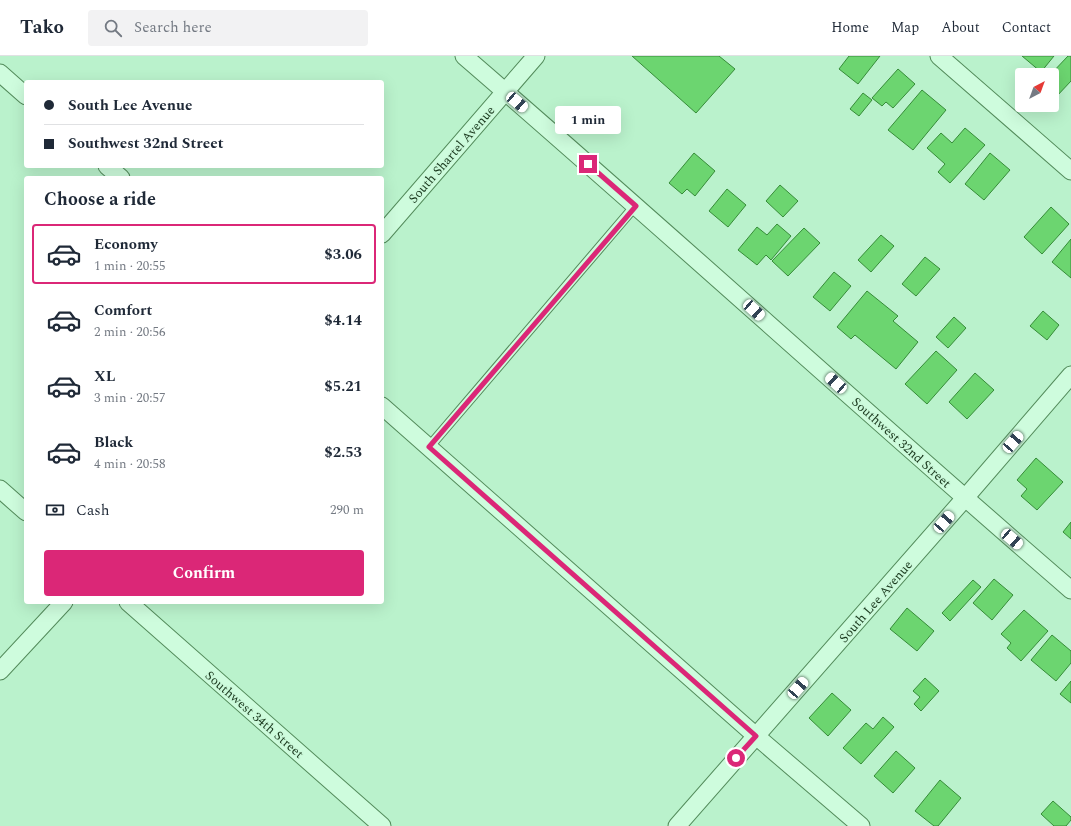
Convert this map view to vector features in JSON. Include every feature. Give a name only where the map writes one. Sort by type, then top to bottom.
[{"type":"street","name":"Southwest 32nd Street","points":[[464,56],[1071,590]]},
{"type":"street","name":"South Shartel Avenue","points":[[384,232],[536,56]]},
{"type":"street","points":[[939,56],[1071,171]]},
{"type":"street","points":[[0,73],[24,94]]},
{"type":"street","points":[[109,168],[119,176]]},
{"type":"street","name":"South Lee Avenue","points":[[677,826],[1071,375]]},
{"type":"street","points":[[384,408],[756,736],[861,826]]},
{"type":"street","points":[[0,489],[24,510]]},
{"type":"street","points":[[0,671],[62,604]]},
{"type":"street","name":"Southwest 34th Street","points":[[130,604],[382,826]]},
{"type":"lane","points":[[429,447],[636,206]]},
{"type":"building","points":[[632,56],[719,56],[735,69],[696,113]]},
{"type":"building","points":[[849,56],[880,56],[858,84],[839,69]]},
{"type":"building","points":[[1022,56],[1054,56],[1044,68],[1036,68]]},
{"type":"building","points":[[1068,56],[1071,56],[1071,81],[1059,94],[1059,68],[1057,68]]},
{"type":"building","points":[[898,69],[915,84],[893,108],[886,102],[882,106],[872,98]]},
{"type":"building","points":[[922,90],[946,110],[913,150],[888,130]]},
{"type":"building","points":[[863,93],[872,100],[859,116],[850,109]]},
{"type":"building","points":[[965,128],[985,145],[950,183],[938,172],[945,164],[927,148],[941,133],[952,143]]},
{"type":"building","points":[[694,153],[715,171],[695,196],[687,189],[682,194],[669,183]]},
{"type":"building","points":[[990,153],[1010,170],[984,200],[965,184]]},
{"type":"building","points":[[780,185],[798,201],[783,217],[766,201]]},
{"type":"building","points":[[727,189],[746,205],[728,227],[709,211]]},
{"type":"building","points":[[1051,207],[1069,224],[1042,254],[1024,237]]},
{"type":"building","points":[[777,224],[791,236],[771,260],[766,255],[757,265],[738,250],[757,227],[767,235]]},
{"type":"building","points":[[804,228],[820,243],[788,276],[772,261]]},
{"type":"building","points":[[881,235],[894,246],[871,272],[858,260]]},
{"type":"building","points":[[1071,239],[1071,278],[1052,262]]},
{"type":"building","points":[[925,257],[940,269],[916,296],[902,284]]},
{"type":"building","points":[[834,272],[851,286],[830,311],[813,297]]},
{"type":"building","points":[[867,291],[898,316],[893,321],[918,342],[896,369],[855,335],[851,339],[837,327]]},
{"type":"building","points":[[1043,311],[1059,325],[1047,340],[1030,326]]},
{"type":"building","points":[[954,317],[966,328],[948,348],[936,337]]},
{"type":"building","points":[[936,351],[957,370],[927,404],[905,384]]},
{"type":"building","points":[[975,373],[994,390],[967,419],[949,402]]},
{"type":"building","points":[[1036,458],[1063,482],[1037,510],[1021,496],[1027,489],[1017,480]]},
{"type":"building","points":[[1071,522],[1071,539],[1063,532]]},
{"type":"building","points":[[994,579],[1013,595],[992,620],[973,603]]},
{"type":"building","points":[[973,580],[981,587],[950,621],[942,613]]},
{"type":"building","points":[[907,608],[934,631],[917,651],[890,629]]},
{"type":"building","points":[[1024,610],[1048,631],[1021,661],[1007,648],[1011,643],[1001,634]]},
{"type":"building","points":[[1052,635],[1071,651],[1071,663],[1056,681],[1031,660]]},
{"type":"building","points":[[925,678],[939,691],[921,711],[914,704],[920,697],[913,691]]},
{"type":"building","points":[[1071,681],[1071,703],[1060,694]]},
{"type":"building","points":[[832,693],[851,710],[828,736],[809,718]]},
{"type":"building","points":[[883,717],[894,727],[861,764],[843,748],[866,723],[873,729]]},
{"type":"building","points":[[896,751],[915,768],[893,793],[874,776]]},
{"type":"building","points":[[940,780],[961,798],[938,826],[934,826],[915,811]]},
{"type":"building","points":[[1053,801],[1071,817],[1071,820],[1066,826],[1054,826],[1041,814]]},
{"type":"route","points":[[588,164],[636,206],[429,447],[756,736],[736,758]]}]
